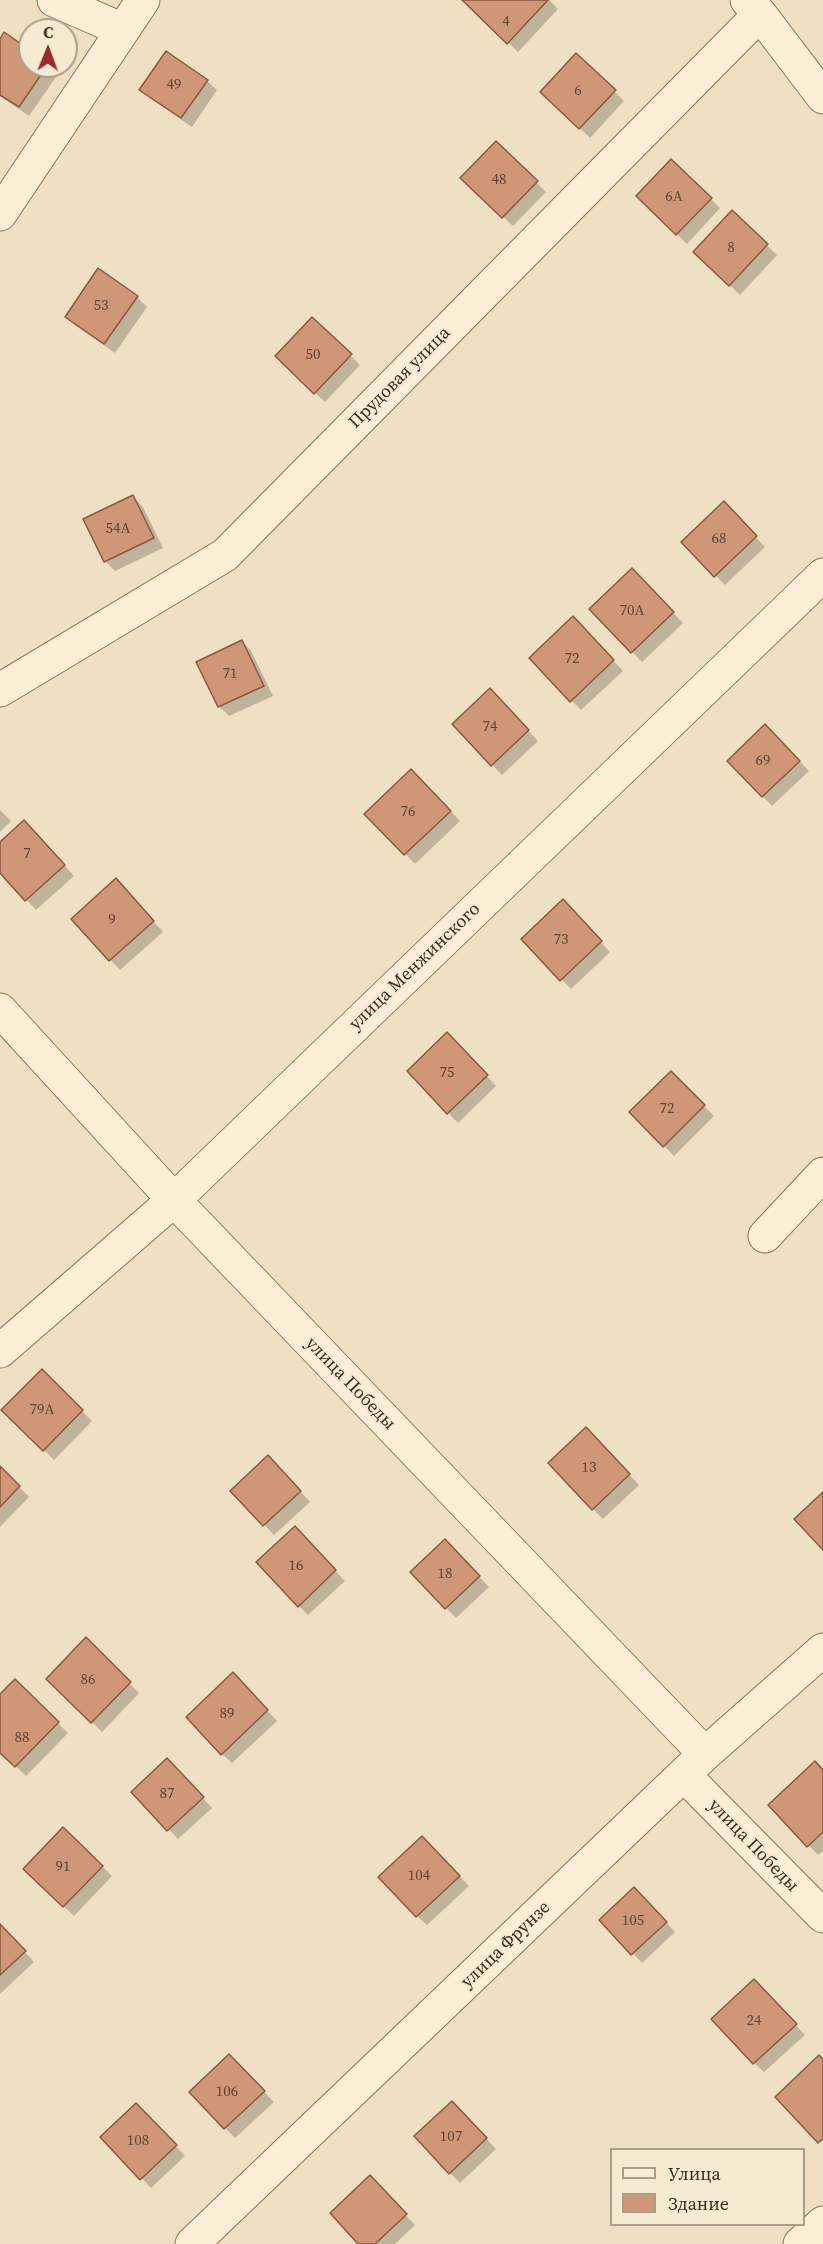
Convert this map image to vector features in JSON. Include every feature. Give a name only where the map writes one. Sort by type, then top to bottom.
[{"type":"street","points":[[54,0],[123,30]]},
{"type":"street","points":[[0,214],[142,0]]},
{"type":"street","points":[[753,7],[823,97]]},
{"type":"street","name":"Прудовая улица","points":[[0,690],[225,555],[753,7]]},
{"type":"street","name":"улица Менжинского","points":[[0,1351],[174,1200],[823,575]]},
{"type":"street","name":"улица Победы","points":[[0,1010],[694,1764],[823,1916]]},
{"type":"street","points":[[765,1236],[823,1174]]},
{"type":"street","name":"улица Фрунзе","points":[[192,2244],[694,1764],[823,1650]]},
{"type":"street","points":[[800,2244],[823,2223]]},
{"type":"building","points":[[462,0],[548,0],[507,44]]},
{"type":"building","points":[[4,32],[18,42],[18,78],[39,78],[19,107],[0,95],[0,39]]},
{"type":"building","points":[[166,51],[208,80],[181,118],[139,90]]},
{"type":"building","points":[[576,53],[616,90],[579,129],[540,92]]},
{"type":"building","points":[[496,141],[538,181],[502,218],[460,178]]},
{"type":"building","points":[[671,159],[712,198],[676,235],[636,196]]},
{"type":"building","points":[[732,210],[768,244],[729,286],[693,252]]},
{"type":"building","points":[[98,268],[138,296],[104,344],[65,317]]},
{"type":"building","points":[[312,317],[352,354],[314,394],[275,356]]},
{"type":"building","points":[[133,495],[154,538],[104,562],[83,519]]},
{"type":"building","points":[[724,501],[757,536],[714,577],[681,542]]},
{"type":"building","points":[[632,568],[674,612],[631,653],[589,609]]},
{"type":"building","points":[[573,616],[614,660],[570,702],[529,658]]},
{"type":"building","points":[[242,640],[264,686],[218,707],[196,662]]},
{"type":"building","points":[[490,688],[529,730],[491,766],[452,724]]},
{"type":"building","points":[[765,724],[800,761],[762,797],[727,761]]},
{"type":"building","points":[[411,769],[451,811],[404,855],[364,814]]},
{"type":"building","points":[[24,820],[65,865],[25,901],[0,873],[0,842]]},
{"type":"building","points":[[116,878],[154,921],[109,961],[71,919]]},
{"type":"building","points":[[563,899],[602,941],[560,981],[521,939]]},
{"type":"building","points":[[447,1032],[488,1075],[447,1114],[407,1071]]},
{"type":"building","points":[[671,1071],[705,1105],[663,1147],[629,1112]]},
{"type":"building","points":[[42,1369],[83,1410],[43,1451],[1,1410]]},
{"type":"building","points":[[586,1427],[630,1474],[592,1510],[548,1463]]},
{"type":"building","points":[[268,1455],[301,1491],[263,1526],[230,1491]]},
{"type":"building","points":[[0,1466],[20,1486],[0,1507]]},
{"type":"building","points":[[823,1492],[823,1550],[794,1519]]},
{"type":"building","points":[[295,1526],[336,1570],[298,1607],[256,1562]]},
{"type":"building","points":[[445,1539],[480,1576],[445,1609],[410,1572]]},
{"type":"building","points":[[86,1637],[131,1682],[91,1723],[46,1679]]},
{"type":"building","points":[[233,1672],[268,1710],[221,1755],[186,1717]]},
{"type":"building","points":[[15,1679],[59,1722],[15,1767],[0,1753],[0,1694]]},
{"type":"building","points":[[167,1758],[204,1797],[167,1831],[131,1792]]},
{"type":"building","points":[[815,1761],[823,1770],[823,1832],[807,1847],[768,1805]]},
{"type":"building","points":[[63,1827],[103,1866],[63,1907],[23,1869]]},
{"type":"building","points":[[422,1836],[460,1876],[416,1917],[378,1877]]},
{"type":"building","points":[[634,1887],[667,1922],[631,1955],[599,1920]]},
{"type":"building","points":[[0,1924],[26,1951],[0,1975]]},
{"type":"building","points":[[754,1979],[797,2024],[753,2064],[711,2019]]},
{"type":"building","points":[[229,2054],[265,2091],[224,2129],[189,2092]]},
{"type":"building","points":[[819,2055],[823,2059],[823,2139],[818,2143],[775,2097]]},
{"type":"building","points":[[452,2101],[487,2138],[449,2174],[414,2136]]},
{"type":"building","points":[[136,2103],[177,2145],[140,2180],[100,2137]]},
{"type":"building","points":[[370,2175],[407,2214],[375,2244],[358,2244],[330,2213]]}]
